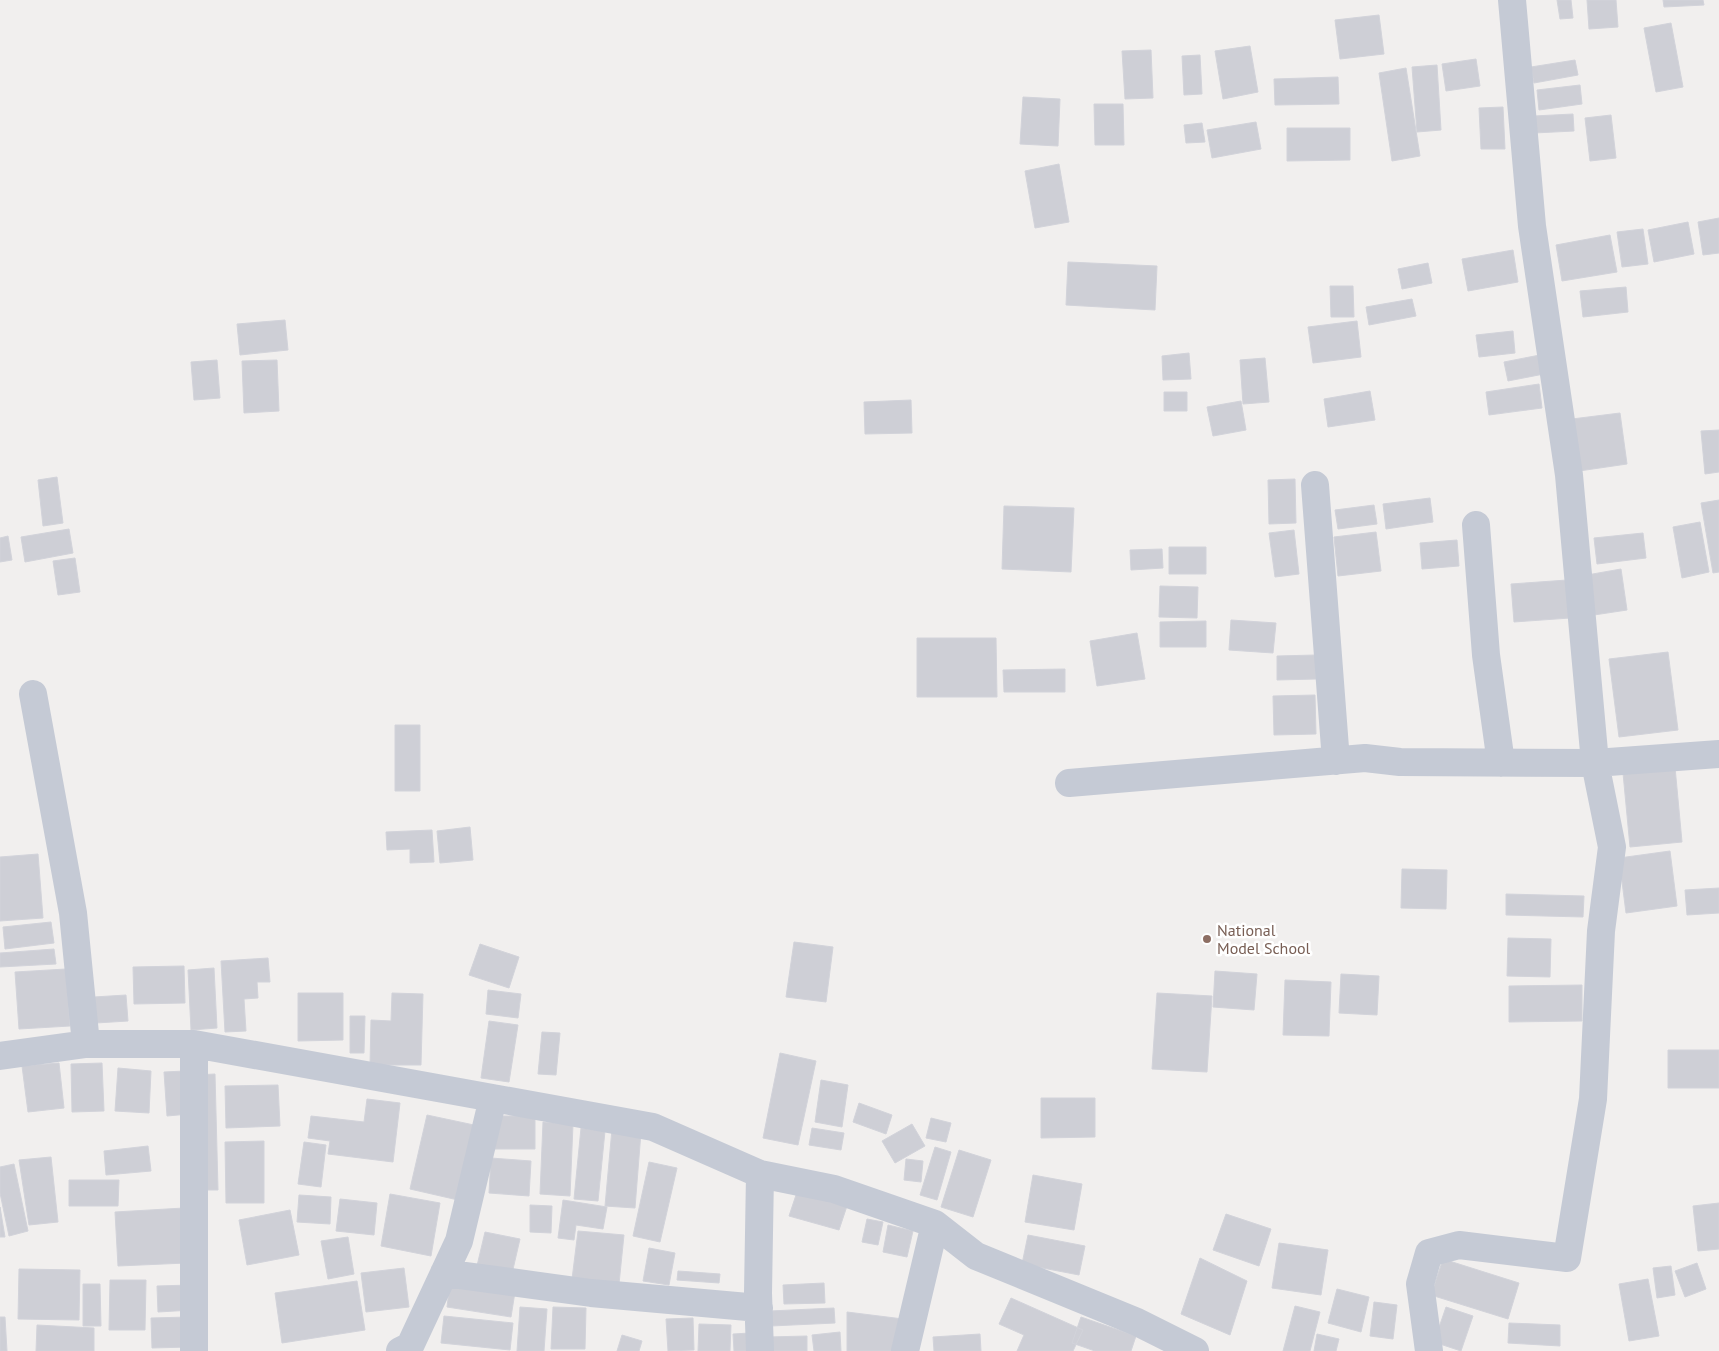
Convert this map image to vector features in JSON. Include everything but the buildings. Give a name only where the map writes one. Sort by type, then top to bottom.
[{"type":"street","points":[[1429,1351],[1420,1284],[1429,1253],[1459,1245],[1567,1258],[1594,1099],[1600,931],[1612,847],[1595,763],[1569,476],[1532,226],[1512,0]]},
{"type":"street","points":[[1316,485],[1336,761]]},
{"type":"street","points":[[1476,524],[1486,656],[1500,762]]},
{"type":"street","points":[[33,694],[73,913],[86,1044]]},
{"type":"street","points":[[1069,783],[1365,758],[1400,762],[1595,763],[1719,754]]},
{"type":"street","points":[[0,1056],[86,1044],[194,1044],[654,1127],[760,1174],[834,1188],[936,1224],[976,1256],[1137,1322],[1195,1351]]},
{"type":"street","points":[[194,1044],[194,1351]]},
{"type":"street","points":[[407,1349],[459,1241],[494,1098]]},
{"type":"street","points":[[760,1174],[760,1351]]},
{"type":"street","points":[[905,1351],[936,1224]]},
{"type":"street","points":[[444,1273],[591,1293],[759,1308]]},
{"type":"place","name":"National Model School","points":[[1207,939]]}]
